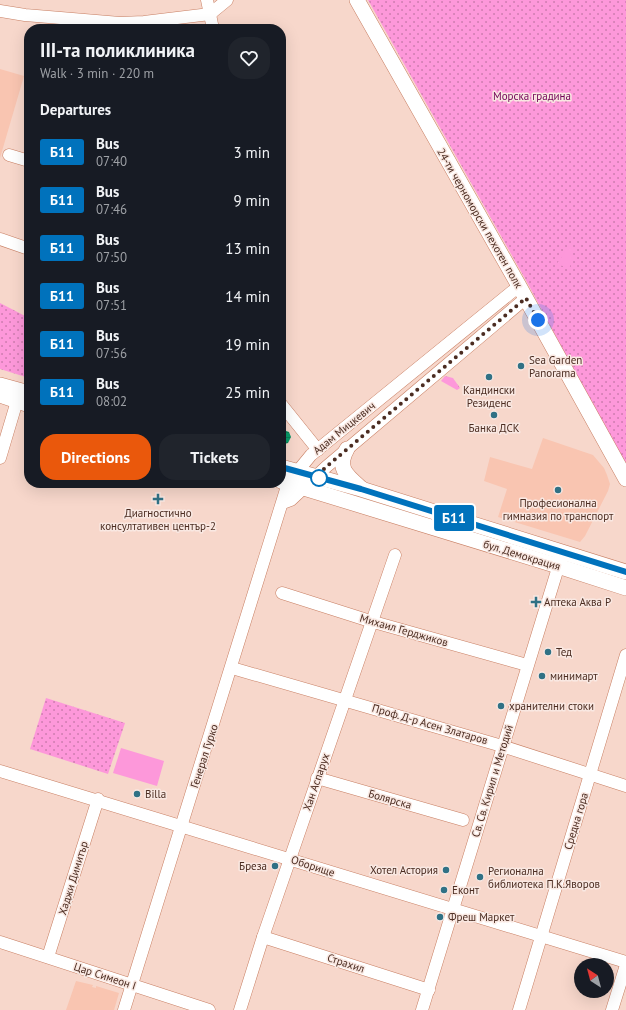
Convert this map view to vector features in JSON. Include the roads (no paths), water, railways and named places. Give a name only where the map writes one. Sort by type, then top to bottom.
[{"type":"main road","name":"24-ти черноморски пехотен полк","points":[[357,0],[523,292],[626,479]]},
{"type":"main road","points":[[0,385],[24,399]]},
{"type":"main road","points":[[0,395],[24,400]]},
{"type":"main road","points":[[347,449],[342,457],[344,470],[361,489]]},
{"type":"main road","name":"бул. Демокрация","points":[[286,468],[361,489],[561,559],[626,588]]},
{"type":"main road","name":"бул. Демокрация","points":[[286,483],[561,559],[592,561],[626,571]]},
{"type":"street","points":[[207,0],[212,24]]},
{"type":"street","points":[[0,11],[24,15],[120,23],[144,22],[210,14],[227,0]]},
{"type":"street","points":[[9,155],[24,160]]},
{"type":"street","points":[[0,239],[24,247]]},
{"type":"street","name":"Адам Мицкевич","points":[[283,488],[283,503],[291,500],[523,292]]},
{"type":"street","name":"Адам Мицкевич","points":[[286,480],[318,450],[523,292]]},
{"type":"street","points":[[0,458],[24,402]]},
{"type":"street","points":[[286,410],[318,450]]},
{"type":"street","name":"Генерал Гурко","points":[[124,1010],[283,503]]},
{"type":"street","name":"Хан Аспарух","points":[[240,1010],[262,936],[394,555]]},
{"type":"street","name":"Св. Св. Кирил и Методий","points":[[422,1010],[454,910],[502,746],[561,559]]},
{"type":"street","name":"Михаил Герджиков","points":[[282,594],[370,621],[527,665]]},
{"type":"street","name":"Средна гора","points":[[519,1010],[626,655]]},
{"type":"street","name":"Проф. Д-р Асен Златаров","points":[[232,668],[344,699],[502,746],[626,786]]},
{"type":"street","name":"Оборище","points":[[0,771],[98,799],[626,962]]},
{"type":"street","name":"Болярска","points":[[317,778],[463,820]]},
{"type":"street","name":"Хаджи Димитър","points":[[48,957],[98,799]]},
{"type":"street","name":"Страхил","points":[[262,936],[429,990]]},
{"type":"street","name":"Цар Симеон I","points":[[0,942],[209,1010]]},
{"type":"street","points":[[612,1010],[626,965]]},
{"type":"place","name":"Sea Garden Panorama","points":[[521,366]]},
{"type":"place","name":"Кандински Резиденс","points":[[489,377]]},
{"type":"place","name":"Банка ДСК","points":[[494,415]]},
{"type":"place","name":"Професионална гимназия по транспорт","points":[[558,490]]},
{"type":"place","name":"Диагностично консултативен център-2","points":[[158,499]]},
{"type":"place","name":"Аптека Аква Р","points":[[536,602]]},
{"type":"place","name":"Тед","points":[[548,652]]},
{"type":"place","name":"минимарт","points":[[542,676]]},
{"type":"place","name":"хранителни стоки","points":[[501,706]]},
{"type":"place","name":"Billa","points":[[137,794]]},
{"type":"place","name":"Бреза","points":[[275,866]]},
{"type":"place","name":"Хотел Астория","points":[[446,870]]},
{"type":"place","name":"Регионална библиотека П.К.Яворов","points":[[480,877]]},
{"type":"place","name":"Еконт","points":[[444,890]]},
{"type":"place","name":"Фреш Маркет","points":[[440,917]]},
{"type":"park label","name":"Морска градина","points":[[532,96]]}]
